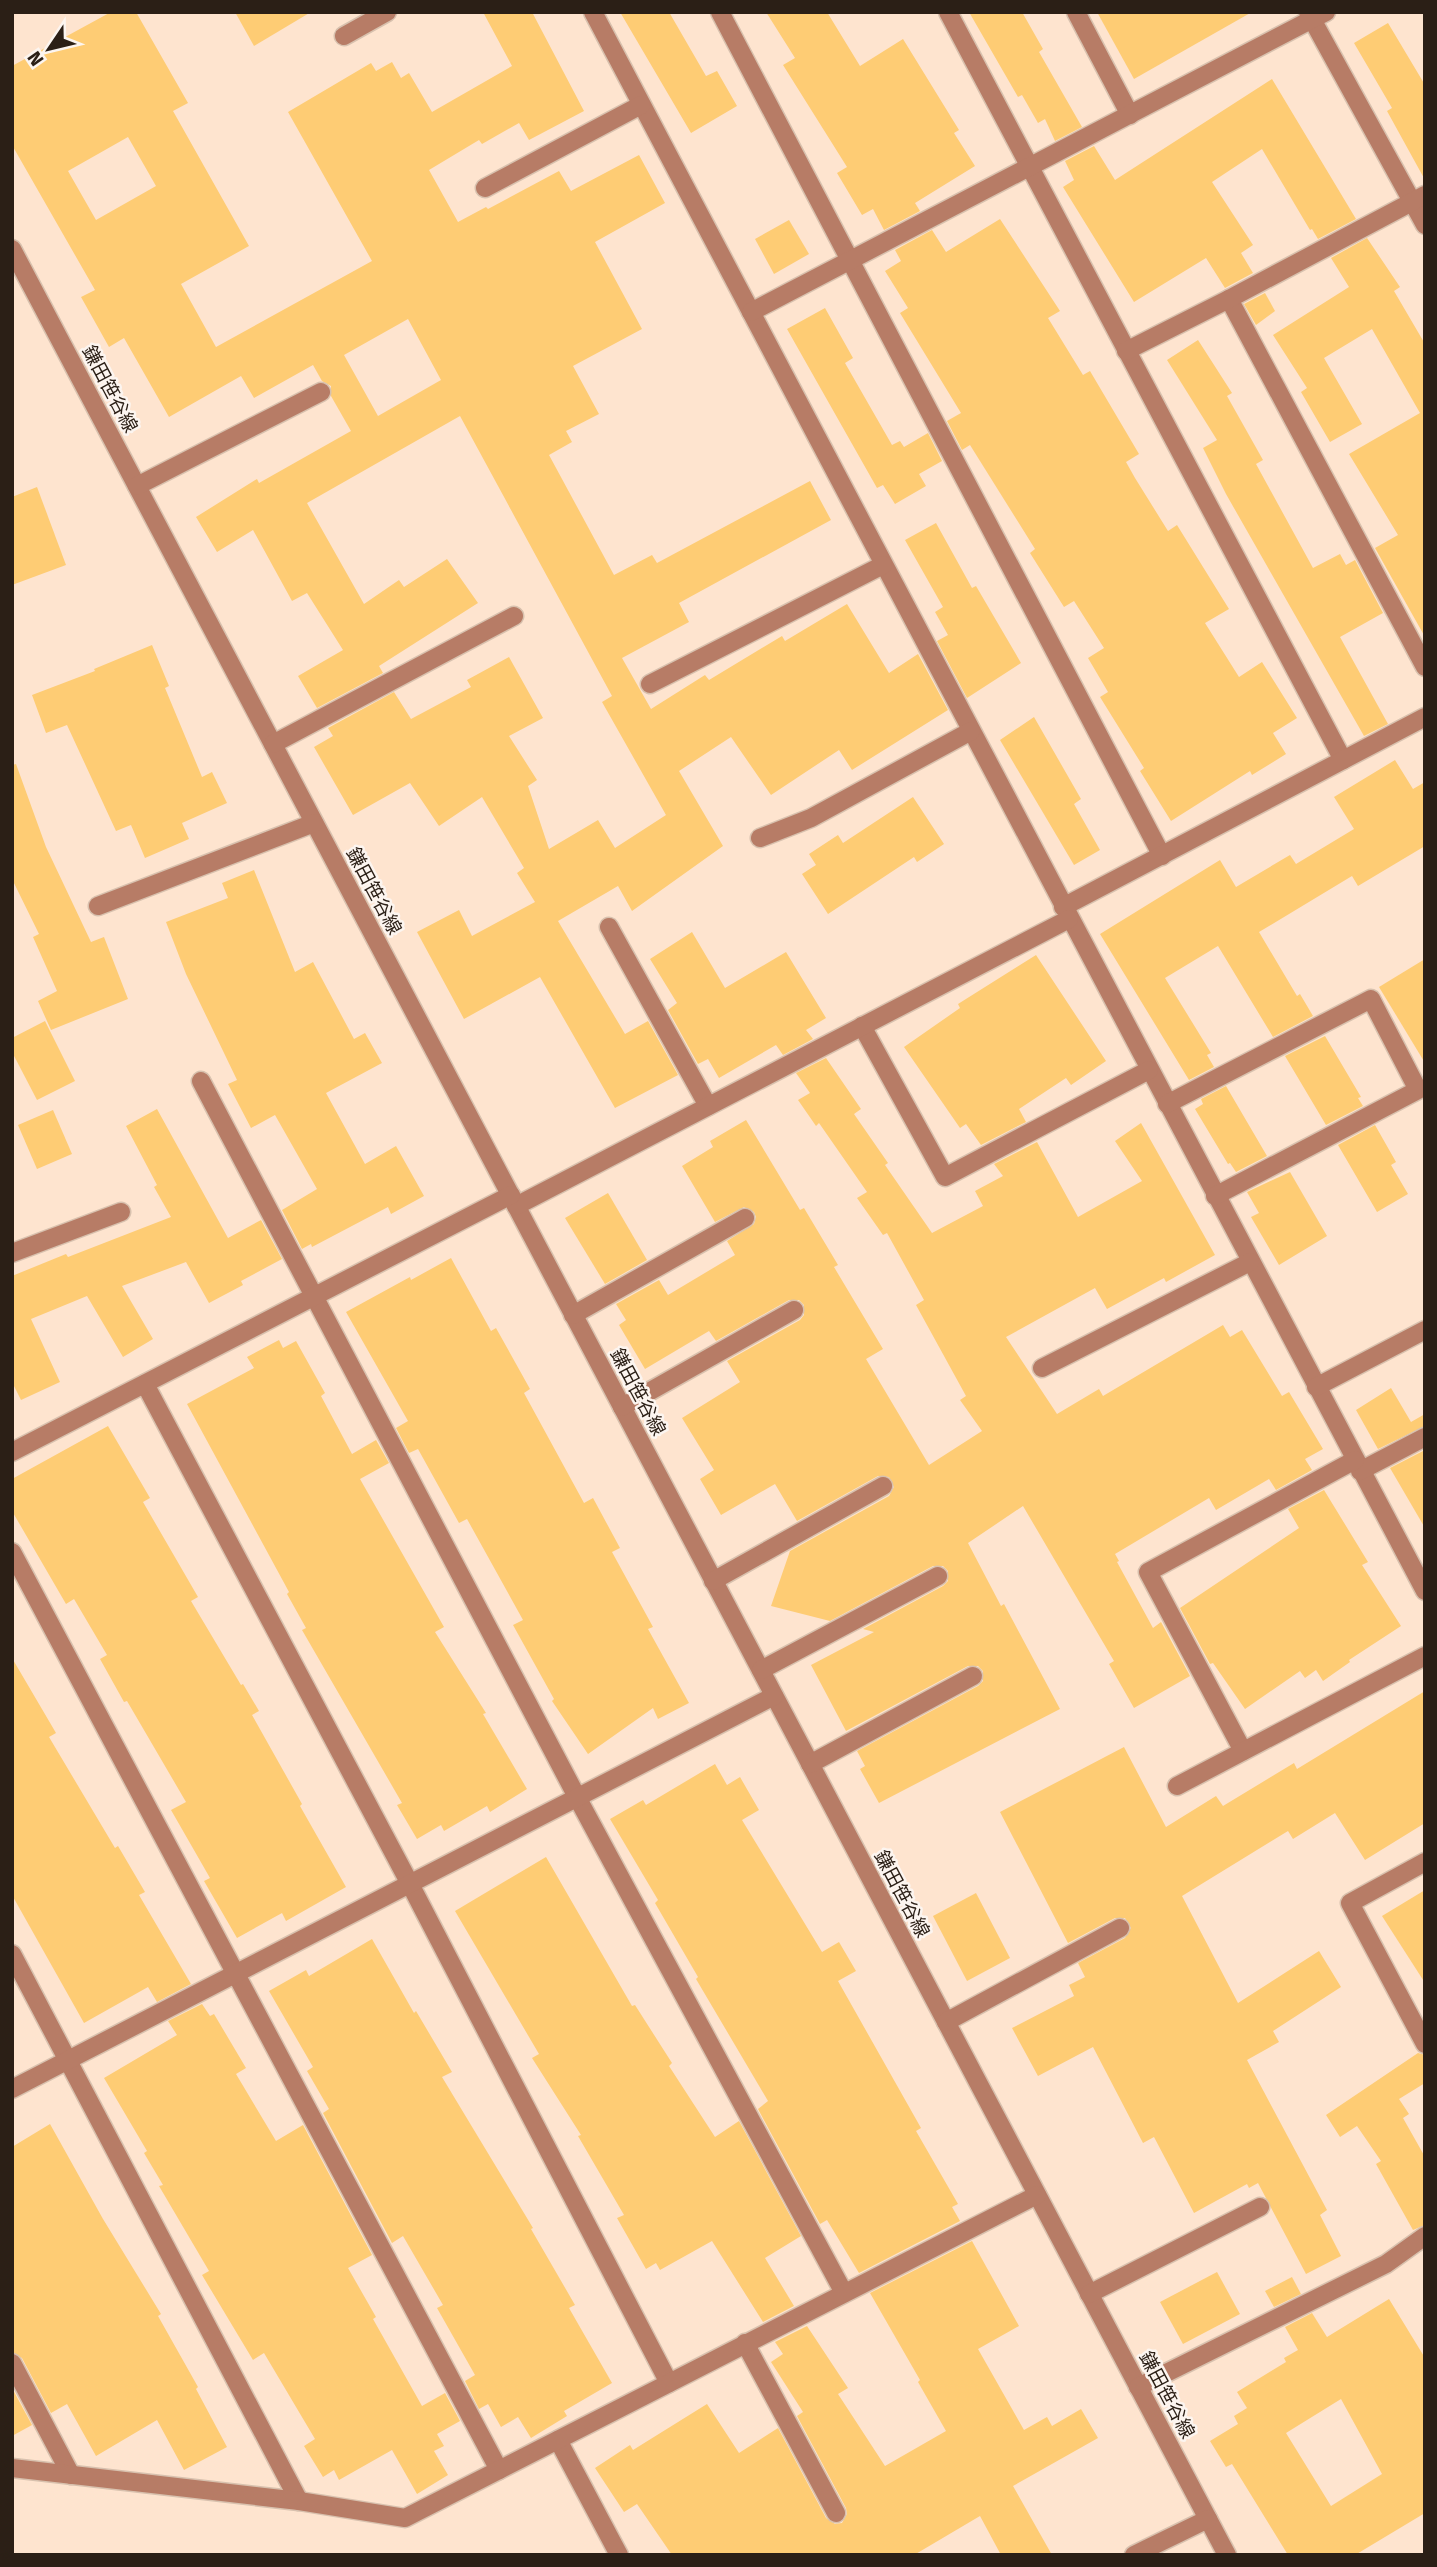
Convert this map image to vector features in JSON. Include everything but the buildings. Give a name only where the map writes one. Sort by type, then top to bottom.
[{"type":"street","points":[[344,36],[387,12]]},
{"type":"street","points":[[593,12],[1425,1591]]},
{"type":"street","points":[[720,12],[1162,856]]},
{"type":"street","points":[[948,12],[1343,760]]},
{"type":"street","points":[[1076,12],[1130,115]]},
{"type":"street","points":[[751,312],[1130,115],[1315,15],[1419,198],[1425,225]]},
{"type":"street","points":[[485,188],[641,105]]},
{"type":"street","points":[[1126,351],[1419,198]]},
{"type":"street","name":"鎌田笹谷線","points":[[12,249],[1227,2555]]},
{"type":"street","points":[[1229,299],[1425,667]]},
{"type":"street","points":[[137,486],[321,392]]},
{"type":"street","points":[[650,684],[883,565]]},
{"type":"street","points":[[273,744],[514,616]]},
{"type":"street","points":[[14,1446],[145,1384],[313,1297],[708,1106],[862,1026],[1066,913],[1162,856],[1425,717]]},
{"type":"street","points":[[760,838],[811,818],[971,731]]},
{"type":"street","points":[[98,906],[314,823]]},
{"type":"street","points":[[609,927],[708,1106]]},
{"type":"street","points":[[1167,1104],[1371,999],[1418,1090],[1215,1196]]},
{"type":"street","points":[[862,1026],[945,1177],[1149,1070]]},
{"type":"street","points":[[201,1081],[578,1797],[844,2293]]},
{"type":"street","points":[[12,1253],[121,1212]]},
{"type":"street","points":[[573,1315],[745,1218]]},
{"type":"street","points":[[1042,1368],[1250,1262]]},
{"type":"street","points":[[622,1406],[794,1310]]},
{"type":"street","points":[[1316,1387],[1425,1329]]},
{"type":"street","points":[[145,1384],[410,1884],[669,2383]]},
{"type":"street","points":[[1243,1751],[1148,1572],[1358,1465],[1425,1437]]},
{"type":"street","points":[[713,1581],[883,1486]]},
{"type":"street","points":[[12,1552],[499,2470]]},
{"type":"street","points":[[761,1670],[938,1576]]},
{"type":"street","points":[[1177,1786],[1425,1656]]},
{"type":"street","points":[[810,1764],[972,1676]]},
{"type":"street","points":[[12,2089],[774,1696]]},
{"type":"street","points":[[1425,1862],[1350,1903],[1425,2044]]},
{"type":"street","points":[[946,2022],[1120,1928]]},
{"type":"street","points":[[12,1954],[299,2501]]},
{"type":"street","points":[[12,2468],[299,2501],[405,2518],[1037,2195]]},
{"type":"street","points":[[1089,2294],[1260,2207]]},
{"type":"street","points":[[1138,2387],[1386,2264],[1425,2236]]},
{"type":"street","points":[[745,2343],[836,2513]]},
{"type":"street","points":[[12,2363],[71,2475]]},
{"type":"street","points":[[558,2440],[619,2555]]},
{"type":"street","points":[[1134,2555],[1208,2519]]}]
